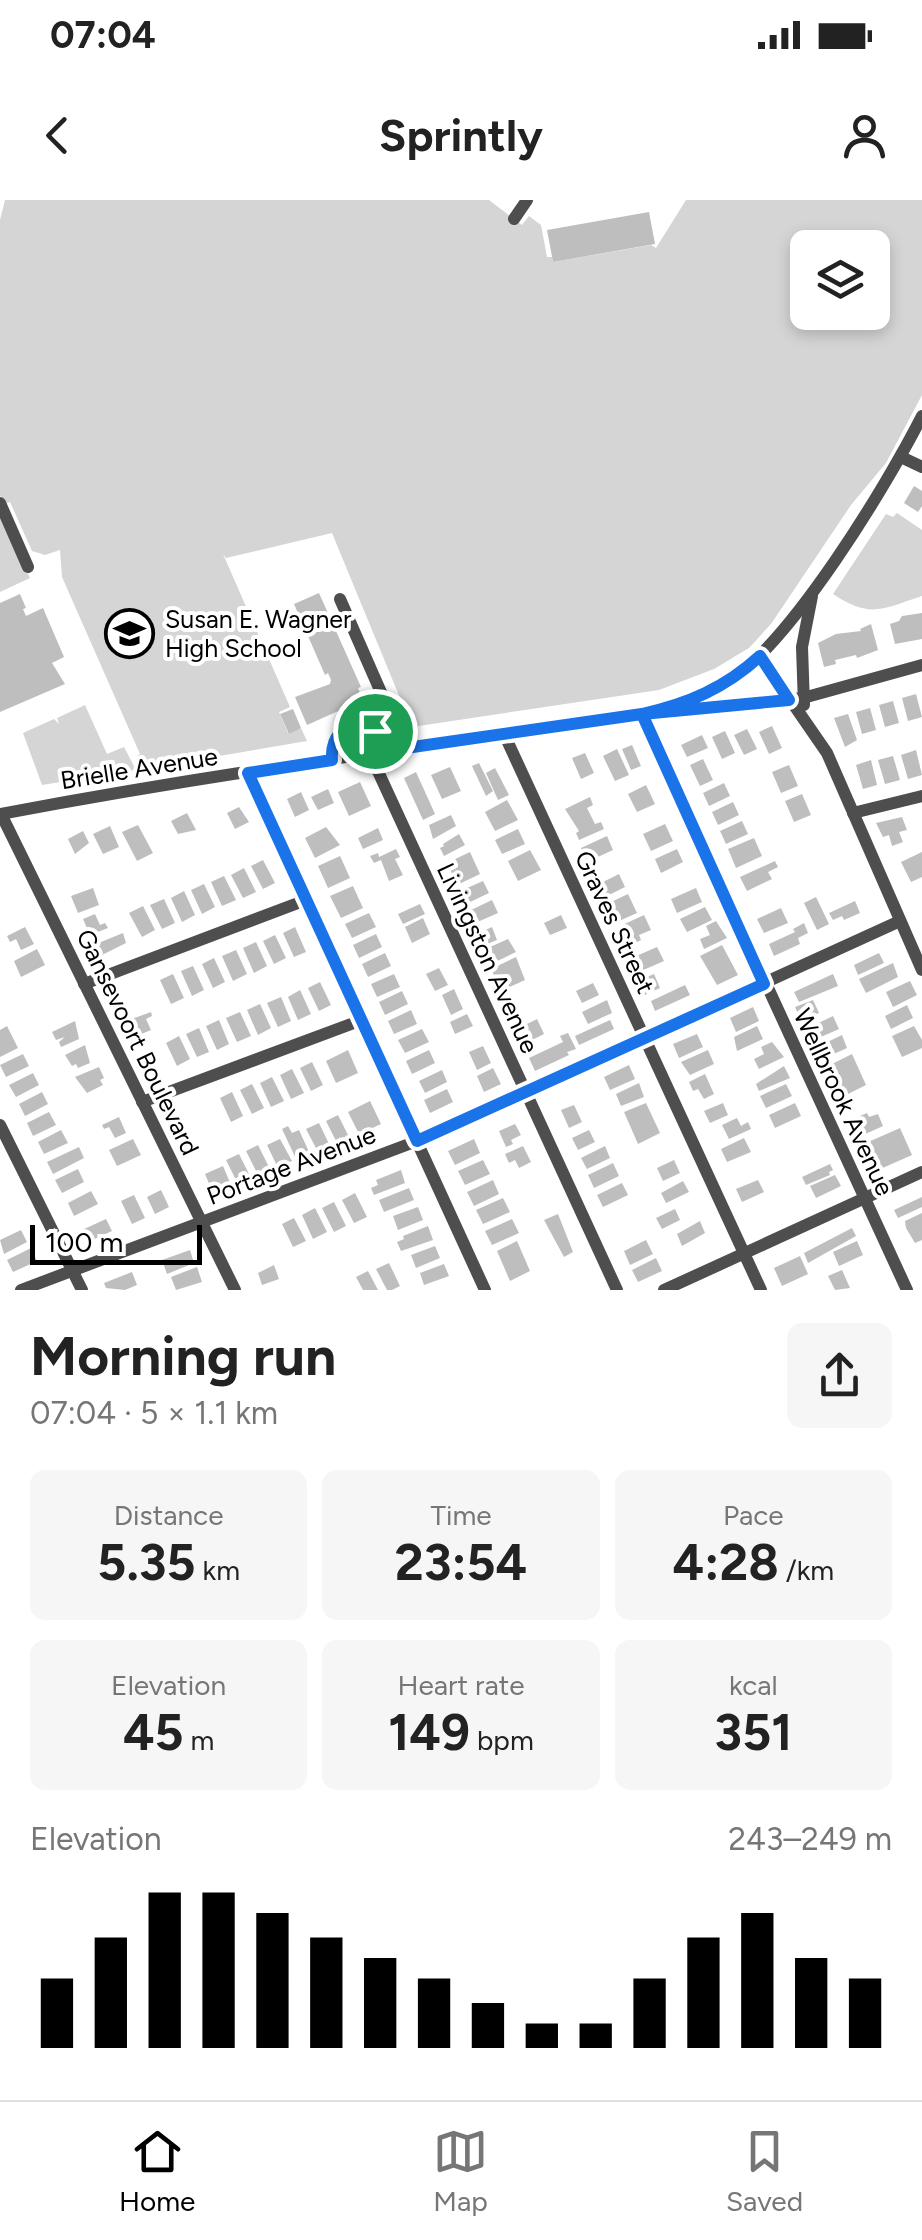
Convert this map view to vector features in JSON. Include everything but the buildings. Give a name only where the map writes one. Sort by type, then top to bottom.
[{"type":"street","points":[[514,219],[527,200]]},
{"type":"street","name":"Brielle Avenue","points":[[0,814],[377,752],[642,714],[709,693],[760,656],[817,584],[901,458],[922,416]]},
{"type":"street","points":[[901,458],[922,467]]},
{"type":"street","points":[[0,502],[28,567]]},
{"type":"street","name":"Brielle Avenue","points":[[817,584],[806,619],[796,699],[804,720],[827,754],[853,813]]},
{"type":"street","points":[[332,760],[333,741],[342,730],[356,725],[375,731],[388,706],[340,599]]},
{"type":"street","points":[[760,656],[796,699],[922,665]]},
{"type":"street","name":"Brielle Avenue","points":[[642,714],[796,699]]},
{"type":"street","name":"Wellbrook Avenue","points":[[642,714],[907,1290]]},
{"type":"street","name":"Livingston Avenue","points":[[375,731],[377,752],[525,1093],[617,1290]]},
{"type":"street","name":"Graves Street","points":[[505,736],[761,1290]]},
{"type":"street","points":[[248,773],[484,1287],[468,1290]]},
{"type":"street","points":[[920,961],[853,813],[922,796]]},
{"type":"street","name":"Gansevoort Boulevard","points":[[0,814],[235,1290]]},
{"type":"street","points":[[84,984],[306,900]]},
{"type":"street","name":"Portage Avenue","points":[[20,1290],[417,1141],[900,921]]},
{"type":"street","points":[[142,1102],[362,1020]]},
{"type":"street","points":[[0,1125],[82,1290]]},
{"type":"street","points":[[664,1290],[922,1172]]},
{"type":"shaded area","points":[[5,200],[489,200],[522,225],[529,216],[541,225],[547,257],[552,257],[553,262],[651,245],[656,248],[686,200],[922,200],[922,395],[886,463],[851,505],[771,624],[749,648],[714,669],[659,690],[412,727],[332,533],[226,558],[223,554],[290,707],[279,712],[288,733],[301,728],[307,741],[143,769],[137,756],[140,754],[62,577],[60,550],[45,555],[32,551],[10,502],[4,504],[0,495],[0,220]]},
{"type":"shaded area","points":[[897,513],[922,530],[922,596],[886,608],[867,609],[833,594],[886,514],[893,517]]},
{"type":"shaded area","points":[[0,515],[30,578],[0,592]]},
{"type":"shaded area","points":[[85,705],[107,754],[124,747],[136,770],[42,785],[23,733],[54,719],[59,724],[57,718]]},
{"type":"place","name":"Susan E. Wagner High School","points":[[130,633]]},
{"type":"route","points":[[375,731],[356,725],[342,730],[333,741],[332,760],[248,773],[417,1141],[764,984],[642,714],[789,700],[760,656],[709,693],[642,714],[385,751],[375,731]]}]
